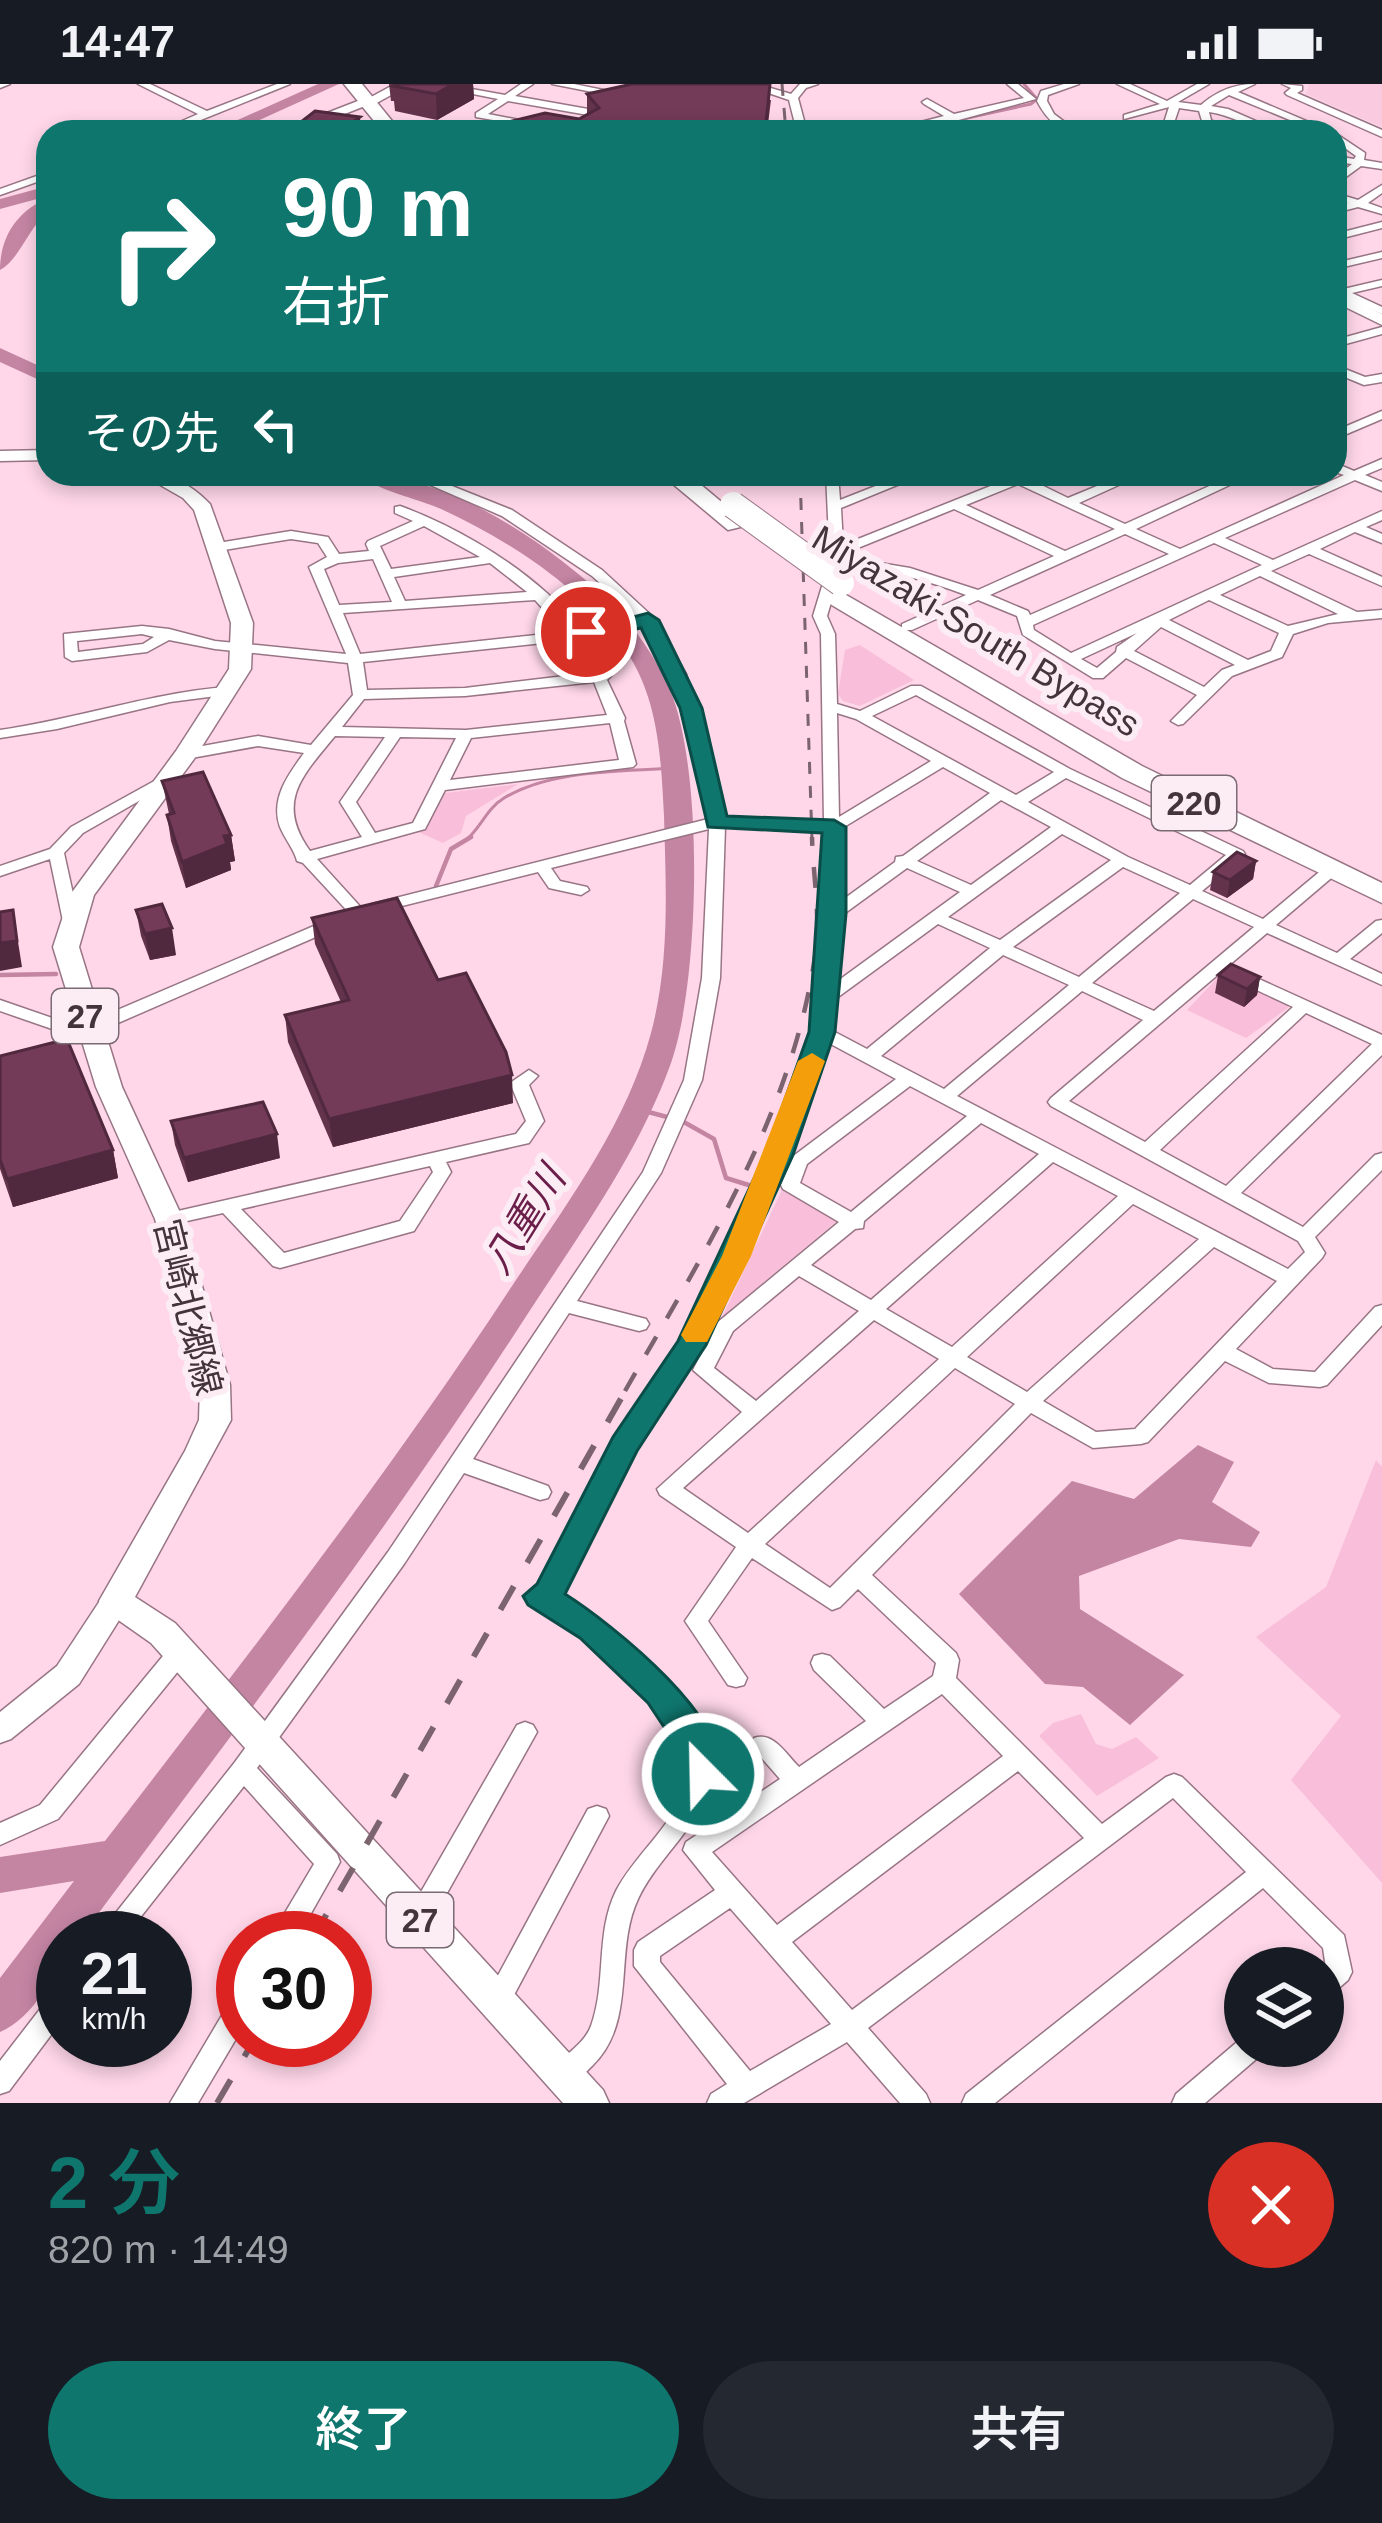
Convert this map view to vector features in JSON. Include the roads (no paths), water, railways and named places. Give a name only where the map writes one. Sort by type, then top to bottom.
[{"type":"highway","points":[[354,95],[380,120]]},
{"type":"highway","name":"Miyazaki-South Bypass","points":[[691,486],[837,573],[1091,750],[1382,894]]},
{"type":"highway","name":"Miyazaki-South Bypass","points":[[706,486],[735,515]]},
{"type":"highway","name":"Miyazaki-South Bypass","points":[[837,573],[907,626],[1144,762],[1382,871]]},
{"type":"main road","points":[[307,120],[354,95]]},
{"type":"main road","points":[[71,921],[82,896],[227,691],[245,648],[203,508],[174,486]]},
{"type":"main road","name":"宮崎北郷線","points":[[71,921],[66,946],[89,1029],[169,1220],[214,1385],[215,1420],[116,1600]]},
{"type":"main road","name":"27","points":[[116,1600],[185,1658],[252,1748],[576,2089]]},
{"type":"street","points":[[143,84],[206,115]]},
{"type":"street","points":[[354,95],[405,84]]},
{"type":"street","points":[[428,84],[588,112],[643,101],[557,84]]},
{"type":"street","points":[[508,120],[479,115],[528,84]]},
{"type":"street","points":[[747,84],[793,98]]},
{"type":"street","points":[[793,98],[812,84]]},
{"type":"street","points":[[946,120],[1031,100],[1012,84]]},
{"type":"street","points":[[1060,120],[1042,101],[1047,87],[1074,84]]},
{"type":"street","points":[[1123,84],[1167,104]]},
{"type":"street","points":[[1127,117],[1167,104],[1204,84]]},
{"type":"street","points":[[1203,109],[1216,95],[1250,84]]},
{"type":"street","points":[[193,120],[283,85]]},
{"type":"street","points":[[1254,101],[1288,88],[1382,134]]},
{"type":"street","points":[[1231,92],[1298,120]]},
{"type":"street","points":[[793,98],[799,120]]},
{"type":"street","points":[[927,102],[956,118]]},
{"type":"street","points":[[1170,120],[1175,105],[1225,111],[1247,120]]},
{"type":"street","points":[[1203,109],[1206,120]]},
{"type":"street","points":[[584,120],[588,112]]},
{"type":"street","points":[[1347,169],[1382,143]]},
{"type":"street","points":[[1347,147],[1382,166]]},
{"type":"street","points":[[1347,158],[1359,156]]},
{"type":"street","points":[[0,192],[36,179]]},
{"type":"street","points":[[1347,207],[1382,188]]},
{"type":"street","points":[[1347,199],[1382,211]]},
{"type":"street","points":[[1347,234],[1382,225]]},
{"type":"street","points":[[1347,263],[1382,255]]},
{"type":"street","points":[[1347,295],[1382,283]]},
{"type":"street","points":[[1347,301],[1382,315]]},
{"type":"street","points":[[1347,340],[1382,330]]},
{"type":"street","points":[[1347,374],[1364,381],[1382,378]]},
{"type":"street","points":[[1347,429],[1382,415]]},
{"type":"street","points":[[0,456],[36,455]]},
{"type":"street","points":[[1347,480],[1382,463]]},
{"type":"street","points":[[1347,472],[1382,487]]},
{"type":"street","points":[[129,1911],[460,1463],[652,1173],[693,1080],[711,978],[710,824],[691,708],[643,621],[597,572],[507,513],[441,486]]},
{"type":"street","points":[[576,2089],[600,2037],[620,1912],[703,1774],[699,1750],[661,1693],[592,1628],[540,1596],[548,1594],[624,1446],[691,1345],[736,1256],[822,1032],[833,914],[834,827],[828,634],[820,616],[837,573],[834,486]]},
{"type":"street","points":[[838,505],[887,486]]},
{"type":"street","points":[[837,573],[956,505],[1001,486]]},
{"type":"street","points":[[1042,486],[1178,554]]},
{"type":"street","points":[[1069,502],[1108,486]]},
{"type":"street","points":[[907,626],[1220,486]]},
{"type":"street","points":[[1025,623],[1333,486]]},
{"type":"street","points":[[956,505],[1065,556]]},
{"type":"street","points":[[400,510],[493,559],[542,595],[581,633],[604,676],[628,764],[440,786]]},
{"type":"street","points":[[1069,658],[1382,515]]},
{"type":"street","points":[[400,605],[373,544],[425,521]]},
{"type":"street","points":[[1357,529],[1382,539]]},
{"type":"street","points":[[218,547],[291,535],[323,540],[335,559]]},
{"type":"street","points":[[1217,540],[1357,617]]},
{"type":"street","points":[[1310,549],[1382,583]]},
{"type":"street","points":[[358,914],[303,857],[287,834],[284,813],[288,783],[360,695],[355,659],[316,567],[335,559],[377,554]]},
{"type":"street","points":[[387,574],[493,559]]},
{"type":"street","points":[[837,573],[925,572],[1024,614],[1028,632],[1098,675],[1163,617]]},
{"type":"street","points":[[1208,594],[1287,631],[1382,614]]},
{"type":"street","points":[[333,610],[542,595]]},
{"type":"street","points":[[1163,617],[1244,663]]},
{"type":"street","points":[[169,633],[147,648],[73,657],[69,637],[142,629],[169,633],[245,648],[355,659],[581,633],[643,621]]},
{"type":"street","points":[[1178,721],[1202,692],[1244,663],[1277,654],[1287,631]]},
{"type":"street","points":[[1122,650],[1202,692]]},
{"type":"street","points":[[360,695],[466,692],[604,676]]},
{"type":"street","points":[[861,716],[916,689],[1065,772],[1237,854],[945,1097]]},
{"type":"street","points":[[0,734],[60,726],[173,694],[227,691]]},
{"type":"street","points":[[828,706],[861,716],[1121,860],[1382,980]]},
{"type":"street","points":[[332,731],[466,734],[618,718]]},
{"type":"street","points":[[370,837],[348,802],[395,733]]},
{"type":"street","points":[[303,857],[419,826],[466,734]]},
{"type":"street","points":[[186,754],[258,742],[311,750]]},
{"type":"street","points":[[0,1005],[56,1025],[89,1029],[358,914],[710,824],[834,827],[939,763]]},
{"type":"street","points":[[833,914],[902,860],[1007,799],[1065,772]]},
{"type":"street","points":[[0,871],[56,852],[77,830],[167,779]]},
{"type":"street","points":[[825,998],[1060,828]]},
{"type":"street","points":[[56,852],[71,921]]},
{"type":"street","points":[[0,860],[21,862]]},
{"type":"street","points":[[902,860],[973,892]]},
{"type":"street","points":[[868,1058],[1002,947],[1121,860]]},
{"type":"street","points":[[542,868],[555,885],[580,890]]},
{"type":"street","points":[[801,1268],[1093,1440],[1141,1436],[1315,1253],[1305,1236],[1057,1102],[1330,871]]},
{"type":"street","points":[[938,918],[1156,1019]]},
{"type":"street","points":[[1339,960],[1382,925]]},
{"type":"street","points":[[1218,966],[1382,1043],[1228,1194]]},
{"type":"street","points":[[1148,1150],[1304,1006]]},
{"type":"street","points":[[822,1032],[1290,1279]]},
{"type":"street","points":[[169,1220],[522,1139],[535,1121],[519,1083],[529,1076]]},
{"type":"street","points":[[856,1223],[790,1185],[794,1173],[799,1161],[909,1078]]},
{"type":"street","points":[[756,1412],[703,1370],[725,1327],[856,1223],[979,1115]]},
{"type":"street","points":[[1052,1153],[668,1490],[832,1601],[1028,1402],[1212,1238]]},
{"type":"street","points":[[230,1209],[280,1261],[407,1226],[442,1172],[435,1158]]},
{"type":"street","points":[[1305,1236],[1382,1159]]},
{"type":"street","points":[[736,1678],[695,1621],[749,1545],[1131,1195]]},
{"type":"street","points":[[566,1305],[639,1324]]},
{"type":"street","points":[[1222,1351],[1269,1376],[1295,1382],[1320,1380],[1382,1312]]},
{"type":"street","points":[[460,1463],[540,1492]]},
{"type":"street","points":[[859,1576],[932,1640],[948,1660],[944,1682],[695,1850],[917,2103]]},
{"type":"street","points":[[0,1730],[68,1675],[116,1600]]},
{"type":"street","points":[[0,1834],[49,1812],[185,1658]]},
{"type":"street","points":[[822,1663],[883,1724]]},
{"type":"street","points":[[944,1682],[1099,1838]]},
{"type":"street","points":[[419,1919],[526,1732]]},
{"type":"street","points":[[762,1745],[797,1781]]},
{"type":"street","points":[[252,1748],[328,1862],[299,1911]]},
{"type":"street","points":[[776,1940],[1019,1757]]},
{"type":"street","points":[[720,2103],[852,2025],[1174,1784],[1336,1947]]},
{"type":"street","points":[[496,2002],[597,1816]]},
{"type":"street","points":[[975,2103],[1262,1874]]},
{"type":"street","points":[[733,1892],[647,1950],[647,1966],[747,2088]]},
{"type":"street","points":[[0,2083],[36,2035]]},
{"type":"street","points":[[183,2103],[216,2048]]},
{"type":"street","points":[[1185,2103],[1227,2067]]},
{"type":"waterway","name":"八重川","points":[[247,120],[331,84]]},
{"type":"waterway","points":[[958,120],[1031,104],[1037,99],[1024,84]]},
{"type":"waterway","points":[[0,204],[36,194]]},
{"type":"waterway","name":"八重川","points":[[0,265],[22,224],[36,213]]},
{"type":"waterway","name":"八重川","points":[[0,354],[36,372]]},
{"type":"waterway","name":"八重川","points":[[0,2012],[332,1573],[459,1393],[613,1154],[644,1093],[665,1035],[680,926],[672,748],[659,692],[640,653],[577,584],[495,529],[403,486]]},
{"type":"waterway","points":[[466,840],[498,802],[543,782],[674,768]]},
{"type":"waterway","points":[[466,840],[471,837]]},
{"type":"waterway","points":[[436,886],[451,849],[466,840]]},
{"type":"waterway","points":[[0,975],[56,974]]},
{"type":"waterway","points":[[637,1109],[671,1118]]},
{"type":"waterway","points":[[682,1121],[714,1139],[726,1178],[755,1187]]},
{"type":"waterway","points":[[0,1875],[114,1857]]},
{"type":"railway","points":[[782,84],[785,120]]},
{"type":"railway","points":[[800,486],[812,840]]},
{"type":"railway","points":[[625,1391],[741,1182],[787,1072],[817,942],[812,837]]},
{"type":"railway","points":[[328,1911],[627,1388]]},
{"type":"railway","points":[[217,2103],[238,2067]]}]
